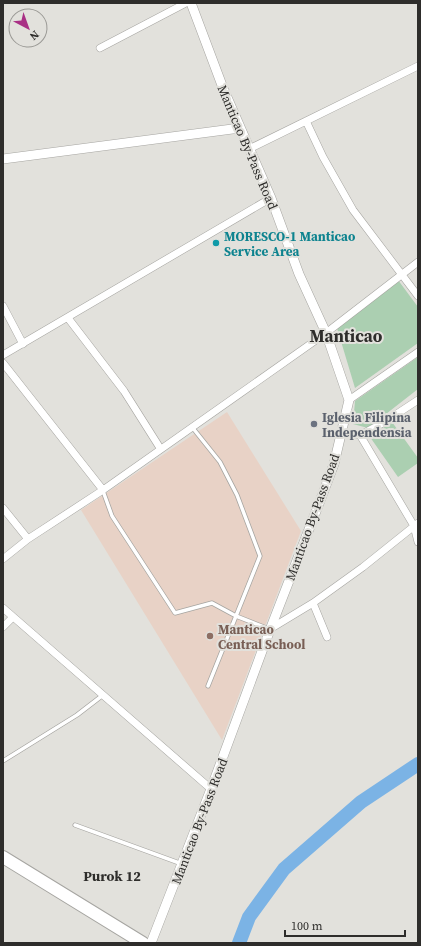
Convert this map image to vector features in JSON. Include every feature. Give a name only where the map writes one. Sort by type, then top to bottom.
[{"type":"highway","points":[[3,857],[143,943]]},
{"type":"street","points":[[100,48],[186,3]]},
{"type":"street","name":"Manticao By-Pass Road","points":[[151,943],[320,501],[342,433],[349,400],[326,333],[299,274],[271,198],[240,128],[191,3]]},
{"type":"street","points":[[249,149],[418,66]]},
{"type":"street","points":[[306,121],[323,157],[353,210],[418,296]]},
{"type":"street","points":[[3,159],[240,128]]},
{"type":"street","points":[[3,355],[271,198]]},
{"type":"street","points":[[3,559],[28,539],[103,490],[160,448],[326,333],[418,262]]},
{"type":"street","points":[[3,306],[23,344]]},
{"type":"street","points":[[68,318],[124,391],[160,448]]},
{"type":"street","points":[[349,400],[418,352]]},
{"type":"street","points":[[3,363],[103,490]]},
{"type":"street","points":[[342,433],[360,435],[383,423],[418,400]]},
{"type":"street","points":[[360,435],[416,524],[418,542]]},
{"type":"street","points":[[3,508],[28,539]]},
{"type":"street","points":[[270,629],[313,603],[363,567],[416,524]]},
{"type":"street","points":[[313,603],[327,638]]},
{"type":"street","points":[[3,608],[211,789]]},
{"type":"street","points":[[3,627],[13,617]]},
{"type":"lane","points":[[192,426],[220,462],[237,495],[260,556],[208,686]]},
{"type":"lane","points":[[103,490],[112,516],[175,613],[212,603],[236,616],[270,629]]},
{"type":"lane","points":[[3,761],[103,695]]},
{"type":"lane","points":[[76,825],[182,864]]},
{"type":"shaded area","name":"Manticao Central School","points":[[227,412],[301,531],[222,740],[81,510]]},
{"type":"green space","points":[[398,280],[418,307],[418,343],[355,388],[337,328]]},
{"type":"green space","points":[[418,357],[418,389],[368,428],[353,424],[355,401]]},
{"type":"green space","points":[[392,422],[418,458],[418,463],[398,477],[370,437]]},
{"type":"waterway","points":[[239,943],[249,917],[284,869],[361,802],[418,764]]},
{"type":"place","name":"MORESCO-1 Manticao Service Area","points":[[216,243]]},
{"type":"place","name":"Iglesia Filipina Independensia","points":[[314,424]]},
{"type":"place","name":"Manticao Central School","points":[[210,636]]},
{"type":"district","name":"Manticao","points":[[346,336]]},
{"type":"district","name":"Purok 12","points":[[112,876]]}]
